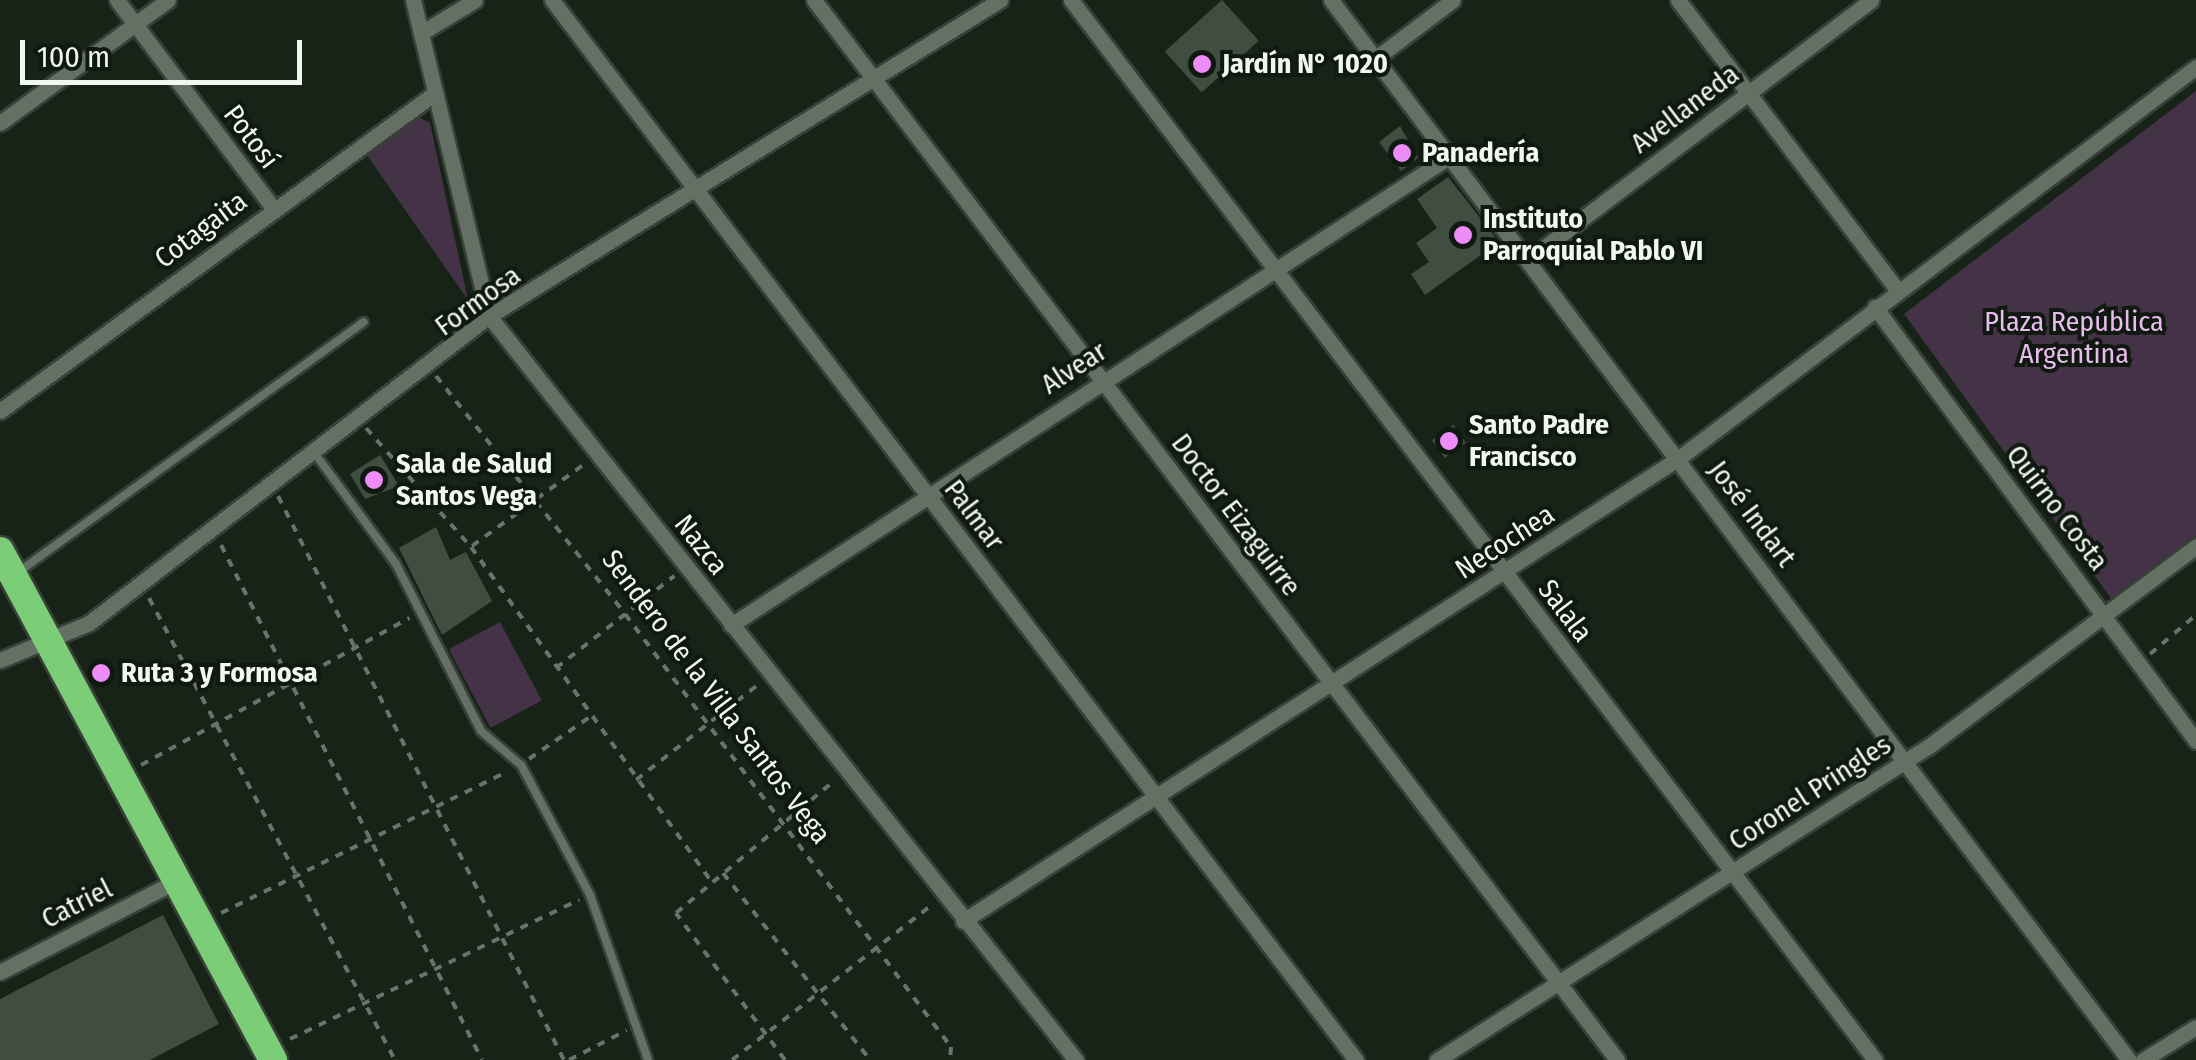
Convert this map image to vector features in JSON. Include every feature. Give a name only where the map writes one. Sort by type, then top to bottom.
[{"type":"highway","points":[[7,563],[54,641],[270,1055]]},
{"type":"street","name":"Potosí","points":[[117,0],[273,208]]},
{"type":"street","points":[[0,123],[168,0]]},
{"type":"street","name":"Nazca","points":[[414,0],[489,316],[1076,1060]]},
{"type":"street","points":[[421,33],[475,0]]},
{"type":"street","name":"Palmar","points":[[552,0],[1356,1060]]},
{"type":"street","name":"Doctor Eizaguirre","points":[[814,0],[1617,1060]]},
{"type":"street","name":"Formosa","points":[[0,660],[54,641],[142,584],[430,368],[489,316],[699,190],[1000,0]]},
{"type":"street","name":"Salala","points":[[1071,0],[1876,1060]]},
{"type":"street","name":"José Indart","points":[[1332,0],[1447,158],[1679,458],[2129,1060]]},
{"type":"street","points":[[1376,58],[1453,0]]},
{"type":"street","points":[[1678,0],[1898,290]]},
{"type":"street","name":"Avellaneda","points":[[1529,260],[1871,0]]},
{"type":"street","name":"Necochea","points":[[964,921],[1679,458],[2196,67]]},
{"type":"street","name":"Cotagaita","points":[[0,412],[434,93]]},
{"type":"street","name":"Alvear","points":[[731,625],[926,494],[1447,158]]},
{"type":"street","name":"Quirno Costa","points":[[1875,307],[2196,741]]},
{"type":"street","name":"Coronel Pringles","points":[[1437,1060],[1906,762],[2196,546]]},
{"type":"street","name":"Catriel","points":[[0,972],[178,880]]},
{"type":"street","points":[[2143,1060],[2196,1027]]},
{"type":"lane","points":[[7,563],[364,322]]},
{"type":"lane","points":[[316,454],[420,611],[481,731],[521,765],[590,896],[631,1028],[648,1060]]},
{"type":"path","name":"Sendero de la Villa Santos Vega","points":[[430,368],[538,498],[951,1047],[950,1060]]},
{"type":"path","points":[[359,421],[472,547],[712,882]]},
{"type":"path","points":[[472,547],[598,454]]},
{"type":"path","points":[[273,487],[566,1060],[631,1028]]},
{"type":"path","points":[[214,532],[482,1060]]},
{"type":"path","points":[[556,668],[686,567]]},
{"type":"path","points":[[142,584],[395,1060]]},
{"type":"path","points":[[124,774],[420,611]]},
{"type":"path","points":[[2139,662],[2196,615]]},
{"type":"path","points":[[636,780],[770,675]]},
{"type":"path","points":[[201,924],[296,872],[521,765],[591,716]]},
{"type":"path","points":[[785,1060],[676,913],[846,771]]},
{"type":"path","points":[[723,873],[870,1060]]},
{"type":"path","points":[[270,1055],[365,1003],[590,896]]},
{"type":"path","points":[[732,1060],[944,896]]},
{"type":"green space","name":"Plaza República Argentina","points":[[2196,91],[2196,536],[2113,601],[1904,314]]},
{"type":"green space","points":[[414,115],[430,123],[468,300],[364,151]]},
{"type":"green space","points":[[500,622],[542,701],[491,728],[449,649]]},
{"type":"building","name":"Jardín N° 1020","points":[[1222,0],[1259,41],[1202,92],[1165,52]]},
{"type":"building","name":"Panadería","points":[[1400,126],[1418,158],[1401,171],[1379,142]]},
{"type":"building","name":"Instituto Parroquial Pablo VI","points":[[1448,177],[1499,242],[1425,295],[1411,274],[1429,262],[1416,243],[1437,228],[1417,199]]},
{"type":"building","name":"Santo Padre Francisco","points":[[1453,425],[1466,443],[1445,458],[1432,440]]},
{"type":"building","name":"Sala de Salud Santos Vega","points":[[380,455],[399,486],[365,499],[350,474]]},
{"type":"building","points":[[436,527],[450,560],[466,552],[492,601],[442,635],[399,548]]},
{"type":"building","points":[[163,915],[219,1024],[150,1060],[0,1060],[0,999]]},
{"type":"place","name":"Jardín N° 1020","points":[[1202,64]]},
{"type":"place","name":"Panadería","points":[[1402,153]]},
{"type":"place","name":"Instituto Parroquial Pablo VI","points":[[1463,235]]},
{"type":"place","name":"Santo Padre Francisco","points":[[1449,441]]},
{"type":"place","name":"Sala de Salud Santos Vega","points":[[374,480]]},
{"type":"place","name":"Ruta 3 y Formosa","points":[[101,673]]}]
